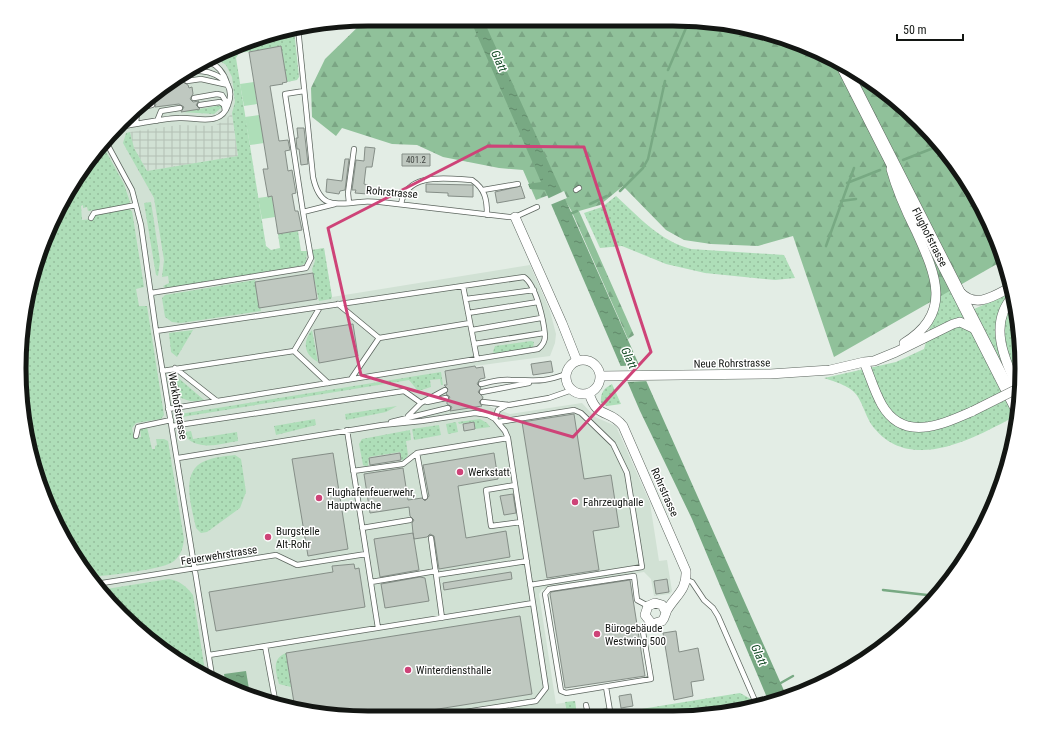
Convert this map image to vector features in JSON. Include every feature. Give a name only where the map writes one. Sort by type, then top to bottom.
[{"type":"main road","name":"Flughofstrasse","points":[[847,74],[1013,401]]},
{"type":"street","name":"Neue Rohrstrasse","points":[[864,362],[911,338],[932,314],[936,294],[931,264],[896,189],[885,149]]},
{"type":"street","points":[[515,217],[562,323],[576,361]]},
{"type":"street","points":[[955,286],[966,298],[976,301],[984,300],[1005,290]]},
{"type":"street","points":[[1008,304],[1003,312],[999,330],[1002,351],[1014,381]]},
{"type":"street","name":"Neue Rohrstrasse","points":[[600,376],[770,374],[830,370],[874,361],[960,322],[977,330]]},
{"type":"street","points":[[576,361],[590,361],[597,368],[600,376],[598,385],[589,393],[580,394],[572,390],[567,383],[566,374],[570,366],[576,361]]},
{"type":"street","points":[[864,362],[882,406],[890,416],[901,423],[913,427],[932,427],[973,411],[1014,390]]},
{"type":"street","name":"Rohrstrasse","points":[[589,393],[595,408],[602,413],[617,419],[623,426],[686,570],[687,580]]},
{"type":"street","points":[[666,612],[659,604],[648,606],[645,615],[649,622],[659,623],[665,619],[666,612],[683,590],[687,580]]},
{"type":"lane","points":[[299,34],[316,190],[320,197],[336,204]]},
{"type":"lane","points":[[126,126],[178,118],[208,120],[215,118],[225,111],[230,97],[228,85],[220,68],[212,64]]},
{"type":"lane","points":[[200,70],[213,73],[222,78],[228,85]]},
{"type":"lane","points":[[187,81],[201,79],[228,85]]},
{"type":"lane","points":[[151,293],[306,268],[311,258],[285,94],[304,91]]},
{"type":"lane","points":[[194,98],[217,94],[222,95],[228,105]]},
{"type":"lane","points":[[200,105],[220,102],[224,105],[225,111]]},
{"type":"lane","points":[[157,121],[161,111],[180,108]]},
{"type":"lane","points":[[136,124],[137,117]]},
{"type":"lane","name":"Werkhofstrasse","points":[[108,146],[132,190],[141,225],[162,371],[178,458],[194,568],[212,673]]},
{"type":"lane","points":[[349,203],[348,193],[354,149]]},
{"type":"lane","points":[[401,204],[402,198],[412,186],[429,178],[472,180],[483,190],[487,203],[487,215]]},
{"type":"lane","points":[[483,190],[518,184]]},
{"type":"lane","name":"Rohrstrasse","points":[[303,212],[336,204],[362,201],[515,217],[537,207]]},
{"type":"lane","points":[[91,218],[94,213],[136,205]]},
{"type":"lane","points":[[156,331],[524,277],[528,280],[534,290],[544,333],[542,346],[538,349],[168,409]]},
{"type":"lane","points":[[464,286],[477,359]]},
{"type":"lane","points":[[466,299],[534,290]]},
{"type":"lane","points":[[468,313],[538,302]]},
{"type":"lane","points":[[338,304],[378,338]]},
{"type":"lane","points":[[294,351],[320,307]]},
{"type":"lane","points":[[472,330],[541,318]]},
{"type":"lane","points":[[351,379],[378,338],[470,323]]},
{"type":"lane","points":[[474,344],[544,333]]},
{"type":"lane","points":[[162,371],[294,351]]},
{"type":"lane","points":[[294,351],[328,383]]},
{"type":"lane","points":[[175,368],[217,401]]},
{"type":"lane","points":[[482,392],[552,379],[566,374]]},
{"type":"lane","points":[[481,384],[510,380],[537,382]]},
{"type":"lane","points":[[406,417],[421,403],[445,390]]},
{"type":"lane","points":[[484,402],[508,405],[549,398],[572,390]]},
{"type":"lane","points":[[172,426],[404,391],[421,403],[446,398]]},
{"type":"lane","points":[[496,421],[498,410],[508,405]]},
{"type":"lane","points":[[382,424],[448,408]]},
{"type":"lane","points":[[496,421],[574,410],[581,413],[613,444],[627,472],[642,567],[530,585]]},
{"type":"lane","points":[[178,458],[382,424],[422,421],[475,413],[488,415],[496,421],[508,438],[546,688],[536,701],[472,711]]},
{"type":"lane","points":[[136,436],[138,426],[171,420]]},
{"type":"lane","points":[[347,430],[378,628]]},
{"type":"lane","points":[[353,471],[403,464],[417,453],[508,438]]},
{"type":"lane","points":[[417,453],[425,497]]},
{"type":"lane","points":[[515,485],[486,490],[491,526],[521,522]]},
{"type":"lane","points":[[362,528],[410,520]]},
{"type":"lane","points":[[431,538],[442,618]]},
{"type":"lane","name":"Feuerwehrstrasse","points":[[102,583],[276,555],[297,565],[366,554]]},
{"type":"lane","points":[[371,582],[527,561]]},
{"type":"lane","points":[[648,606],[637,600],[634,576],[549,589],[545,594],[561,691],[566,693],[651,679],[644,632],[649,622]]},
{"type":"lane","points":[[687,580],[692,582],[704,600],[713,608],[718,616],[754,701]]},
{"type":"lane","points":[[209,655],[533,603]]},
{"type":"lane","points":[[265,646],[275,698]]},
{"type":"lane","points":[[606,687],[610,711]]},
{"type":"lane","points":[[586,705],[587,711]]},
{"type":"highlighted area","points":[[488,146],[584,147],[651,352],[573,437],[361,375],[328,228]]},
{"type":"shaded area","points":[[295,35],[299,77],[297,80],[287,82],[281,47],[239,53],[236,58],[266,246],[271,250],[280,248],[278,234],[298,231],[301,251],[307,251],[306,263],[300,266],[165,288],[163,286],[169,283],[168,276],[162,277],[164,260],[154,198],[123,143],[126,133],[130,132],[134,148],[147,171],[238,156],[232,113],[235,102],[232,77],[226,65],[219,60],[258,44]]},
{"type":"shaded area","points":[[229,55],[261,258],[324,248],[332,297],[530,265],[550,311],[556,334],[555,343],[550,356],[475,366],[477,376],[481,379],[485,405],[510,414],[582,403],[595,417],[616,426],[650,503],[659,561],[667,560],[672,591],[670,594],[654,596],[651,579],[644,572],[542,589],[539,594],[556,704],[575,701],[576,711],[368,711],[324,708],[258,693],[217,676],[178,653],[160,640],[126,611],[111,594],[84,559],[72,540],[61,520],[44,479],[29,413],[26,368],[27,346],[29,324],[38,280],[44,258],[61,217],[84,178],[97,160],[126,126],[143,111],[178,84],[197,72]]},
{"type":"shaded area","points":[[254,82],[257,104],[244,106],[240,84]]},
{"type":"shaded area","points":[[222,105],[222,107],[214,114],[181,112]]},
{"type":"shaded area","points":[[232,113],[238,156],[147,171],[134,148],[130,132],[179,125],[214,126],[224,121]]},
{"type":"shaded area","points":[[259,115],[260,121],[266,120],[262,131],[264,143],[250,145],[245,117]]},
{"type":"shaded area","points":[[105,150],[124,184],[130,202],[127,205],[88,211],[87,207],[83,208],[83,205],[81,206],[82,220],[93,219],[96,214],[128,209],[132,211],[144,287],[136,289],[139,306],[147,306],[164,415],[161,419],[136,423],[132,428],[134,438],[141,437],[140,429],[147,427],[152,449],[155,449],[155,446],[157,445],[156,439],[164,439],[168,441],[184,539],[180,554],[174,561],[159,567],[135,572],[97,576],[72,540],[61,520],[44,479],[33,435],[27,391],[26,368],[29,324],[44,258],[61,217],[72,197]]},
{"type":"shaded area","points":[[272,196],[275,217],[262,219],[258,198]]},
{"type":"shaded area","points":[[616,196],[650,227],[669,240],[691,249],[784,255],[795,278],[775,280],[705,273],[666,264],[622,246],[600,248],[584,213],[602,207]]},
{"type":"shaded area","points":[[151,202],[160,261],[158,276],[156,275],[144,203]]},
{"type":"shaded area","points":[[324,248],[332,297],[331,299],[319,301],[312,269],[315,261],[312,250]]},
{"type":"shaded area","points":[[943,274],[963,314],[1006,295],[1012,324],[1015,368],[1011,418],[962,442],[942,448],[922,450],[904,448],[886,439],[871,424],[860,400],[852,390],[824,378],[896,362],[924,349],[930,327],[937,311]]},
{"type":"shaded area","points":[[255,280],[261,311],[181,323],[172,322],[165,317],[162,298],[165,295]]},
{"type":"shaded area","points":[[193,330],[177,357],[171,352],[169,333]]},
{"type":"shaded area","points":[[312,330],[318,362],[310,356],[306,348],[307,339]]},
{"type":"shaded area","points":[[531,341],[534,342],[533,348],[496,354],[493,352],[495,346]]},
{"type":"shaded area","points":[[441,372],[443,385],[441,385],[440,379],[430,380],[431,387],[418,391],[409,380],[182,417],[183,424],[178,422],[178,416],[180,414]]},
{"type":"shaded area","points":[[176,376],[204,400],[191,401],[178,396]]},
{"type":"shaded area","points":[[612,384],[621,404],[607,406],[601,403],[601,396],[605,389]]},
{"type":"shaded area","points":[[397,406],[386,412],[346,420],[345,414]]},
{"type":"shaded area","points":[[315,419],[316,425],[276,435],[274,426]]},
{"type":"shaded area","points":[[480,419],[487,423],[490,427],[475,429],[474,422],[459,424],[458,422]]},
{"type":"shaded area","points":[[456,422],[458,432],[448,434],[446,424]]},
{"type":"shaded area","points":[[439,425],[441,435],[414,440],[412,429]]},
{"type":"shaded area","points":[[410,430],[411,440],[406,441],[408,455],[404,461],[401,459],[400,452],[369,457],[368,467],[363,465],[359,444],[362,439]]},
{"type":"shaded area","points":[[191,431],[193,439],[237,432],[238,441],[216,445],[202,445],[189,440],[183,434]]},
{"type":"shaded area","points":[[235,455],[241,459],[246,492],[240,508],[207,532],[201,533],[196,528],[190,501],[189,491],[192,473],[197,466],[205,461]]},
{"type":"shaded area","points":[[169,579],[182,584],[193,595],[205,669],[160,640],[126,611],[107,589]]},
{"type":"shaded area","points":[[286,653],[291,687],[279,684],[276,670],[276,662]]},
{"type":"shaded area","points":[[740,693],[752,701],[717,708],[695,710],[629,711]]},
{"type":"shaded area","points":[[575,701],[576,711],[567,711],[565,702]]},
{"type":"green space","points":[[358,26],[368,26],[672,26],[717,29],[783,44],[824,61],[844,72],[881,97],[915,126],[944,160],[969,197],[989,237],[998,263],[834,357],[793,236],[758,246],[711,244],[684,240],[666,230],[623,186],[600,205],[579,211],[634,335],[628,339],[571,210],[559,191],[536,200],[523,170],[499,168],[443,157],[417,145],[392,144],[342,128],[336,136],[312,117],[311,88],[325,59]]},
{"type":"water","name":"Glatt","points":[[473,26],[486,26],[571,212],[785,692],[767,697],[692,519],[640,411],[545,190],[530,189],[528,184],[541,182]]},
{"type":"water","points":[[246,671],[249,690],[225,680],[224,674]]},
{"type":"pier","points":[[564,191],[567,198],[550,205],[547,199]]},
{"type":"pier","points":[[642,365],[649,381],[626,382],[620,366]]},
{"type":"building","points":[[281,46],[287,82],[270,86],[279,141],[288,140],[290,150],[285,151],[288,171],[292,170],[296,193],[292,194],[295,211],[298,211],[302,230],[278,234],[272,196],[268,197],[263,169],[268,169],[249,52]]},
{"type":"building","points":[[185,80],[183,82],[188,85],[189,88],[192,87],[193,94],[190,99],[193,102],[199,101],[196,105],[200,109],[181,112],[184,107],[179,104],[155,107],[156,104],[154,102]]},
{"type":"building","points":[[297,128],[304,128],[308,164],[301,165],[299,149],[297,149]]},
{"type":"building","points":[[365,147],[375,148],[372,167],[366,167],[364,184],[368,185],[367,194],[355,193],[356,190],[352,190],[356,160],[364,161]]},
{"type":"building","points":[[402,154],[430,154],[430,166],[402,166]]},
{"type":"building","points":[[345,159],[349,159],[345,190],[340,191],[339,194],[326,192],[327,179],[342,181]]},
{"type":"building","points":[[426,184],[473,185],[473,197],[448,196],[448,193],[426,192]]},
{"type":"building","points":[[521,186],[525,198],[497,203],[495,192]]},
{"type":"building","points":[[313,273],[317,299],[259,308],[255,282]]},
{"type":"building","points":[[353,324],[358,356],[319,363],[314,330]]},
{"type":"building","points":[[551,361],[553,372],[533,375],[531,364]]},
{"type":"building","points":[[475,366],[476,368],[483,367],[485,378],[480,379],[477,384],[481,388],[478,392],[483,398],[479,402],[482,406],[450,411],[452,407],[447,404],[447,402],[450,397],[446,394],[448,389],[444,385],[447,385],[445,371]]},
{"type":"building","name":"Fahrzeughalle","points":[[574,414],[584,479],[611,475],[619,527],[593,531],[599,570],[547,578],[522,422]]},
{"type":"building","points":[[474,422],[475,429],[464,431],[463,424]]},
{"type":"building","name":"Flughafenfeuerwehr, Hauptwache","points":[[333,453],[348,549],[308,556],[292,459]]},
{"type":"building","points":[[400,453],[401,460],[370,465],[369,458]]},
{"type":"building","points":[[494,453],[498,479],[458,486],[466,538],[506,531],[510,557],[439,569],[434,536],[430,534],[427,537],[414,539],[412,523],[414,520],[410,516],[409,507],[370,513],[364,474],[403,468],[408,500],[422,498],[425,501],[429,496],[423,465]]},
{"type":"building","points":[[513,494],[516,513],[504,515],[500,496]]},
{"type":"building","points":[[413,533],[419,570],[380,577],[374,539]]},
{"type":"building","points":[[354,564],[355,569],[359,568],[365,607],[216,631],[209,592],[333,572],[332,566]]},
{"type":"building","points":[[511,572],[512,579],[444,590],[443,583]]},
{"type":"building","points":[[420,577],[425,578],[429,601],[385,608],[381,584]]},
{"type":"building","points":[[667,579],[669,592],[656,594],[654,581]]},
{"type":"building","name":"Bürogebäude Westwing 500","points":[[630,580],[645,676],[565,688],[550,594],[551,592]]},
{"type":"building","name":"Winterdiensthalle","points":[[520,616],[532,694],[426,711],[368,711],[324,708],[294,702],[286,653]]},
{"type":"building","points":[[676,631],[679,652],[698,648],[704,680],[691,682],[693,696],[674,700],[663,633]]},
{"type":"building","points":[[631,694],[633,706],[621,708],[619,696]]},
{"type":"waterway","points":[[668,70],[687,27]]},
{"type":"waterway","points":[[620,191],[643,168],[648,159],[665,81]]},
{"type":"waterway","points":[[903,160],[934,148]]},
{"type":"waterway","points":[[826,246],[854,168]]},
{"type":"waterway","points":[[847,183],[880,170]]},
{"type":"waterway","points":[[590,204],[607,196]]},
{"type":"waterway","points":[[841,201],[856,199]]},
{"type":"waterway","points":[[570,214],[577,211]]},
{"type":"waterway","points":[[883,590],[929,595]]},
{"type":"waterway","points":[[779,684],[793,676]]},
{"type":"place","name":"Werkstatt","points":[[460,472]]},
{"type":"place","name":"Flughafenfeuerwehr, Hauptwache","points":[[319,498]]},
{"type":"place","name":"Fahrzeughalle","points":[[575,502]]},
{"type":"place","name":"Burgstelle Alt-Rohr","points":[[268,537]]},
{"type":"place","name":"Bürogebäude Westwing 500","points":[[597,634]]},
{"type":"place","name":"Winterdiensthalle","points":[[408,670]]}]
